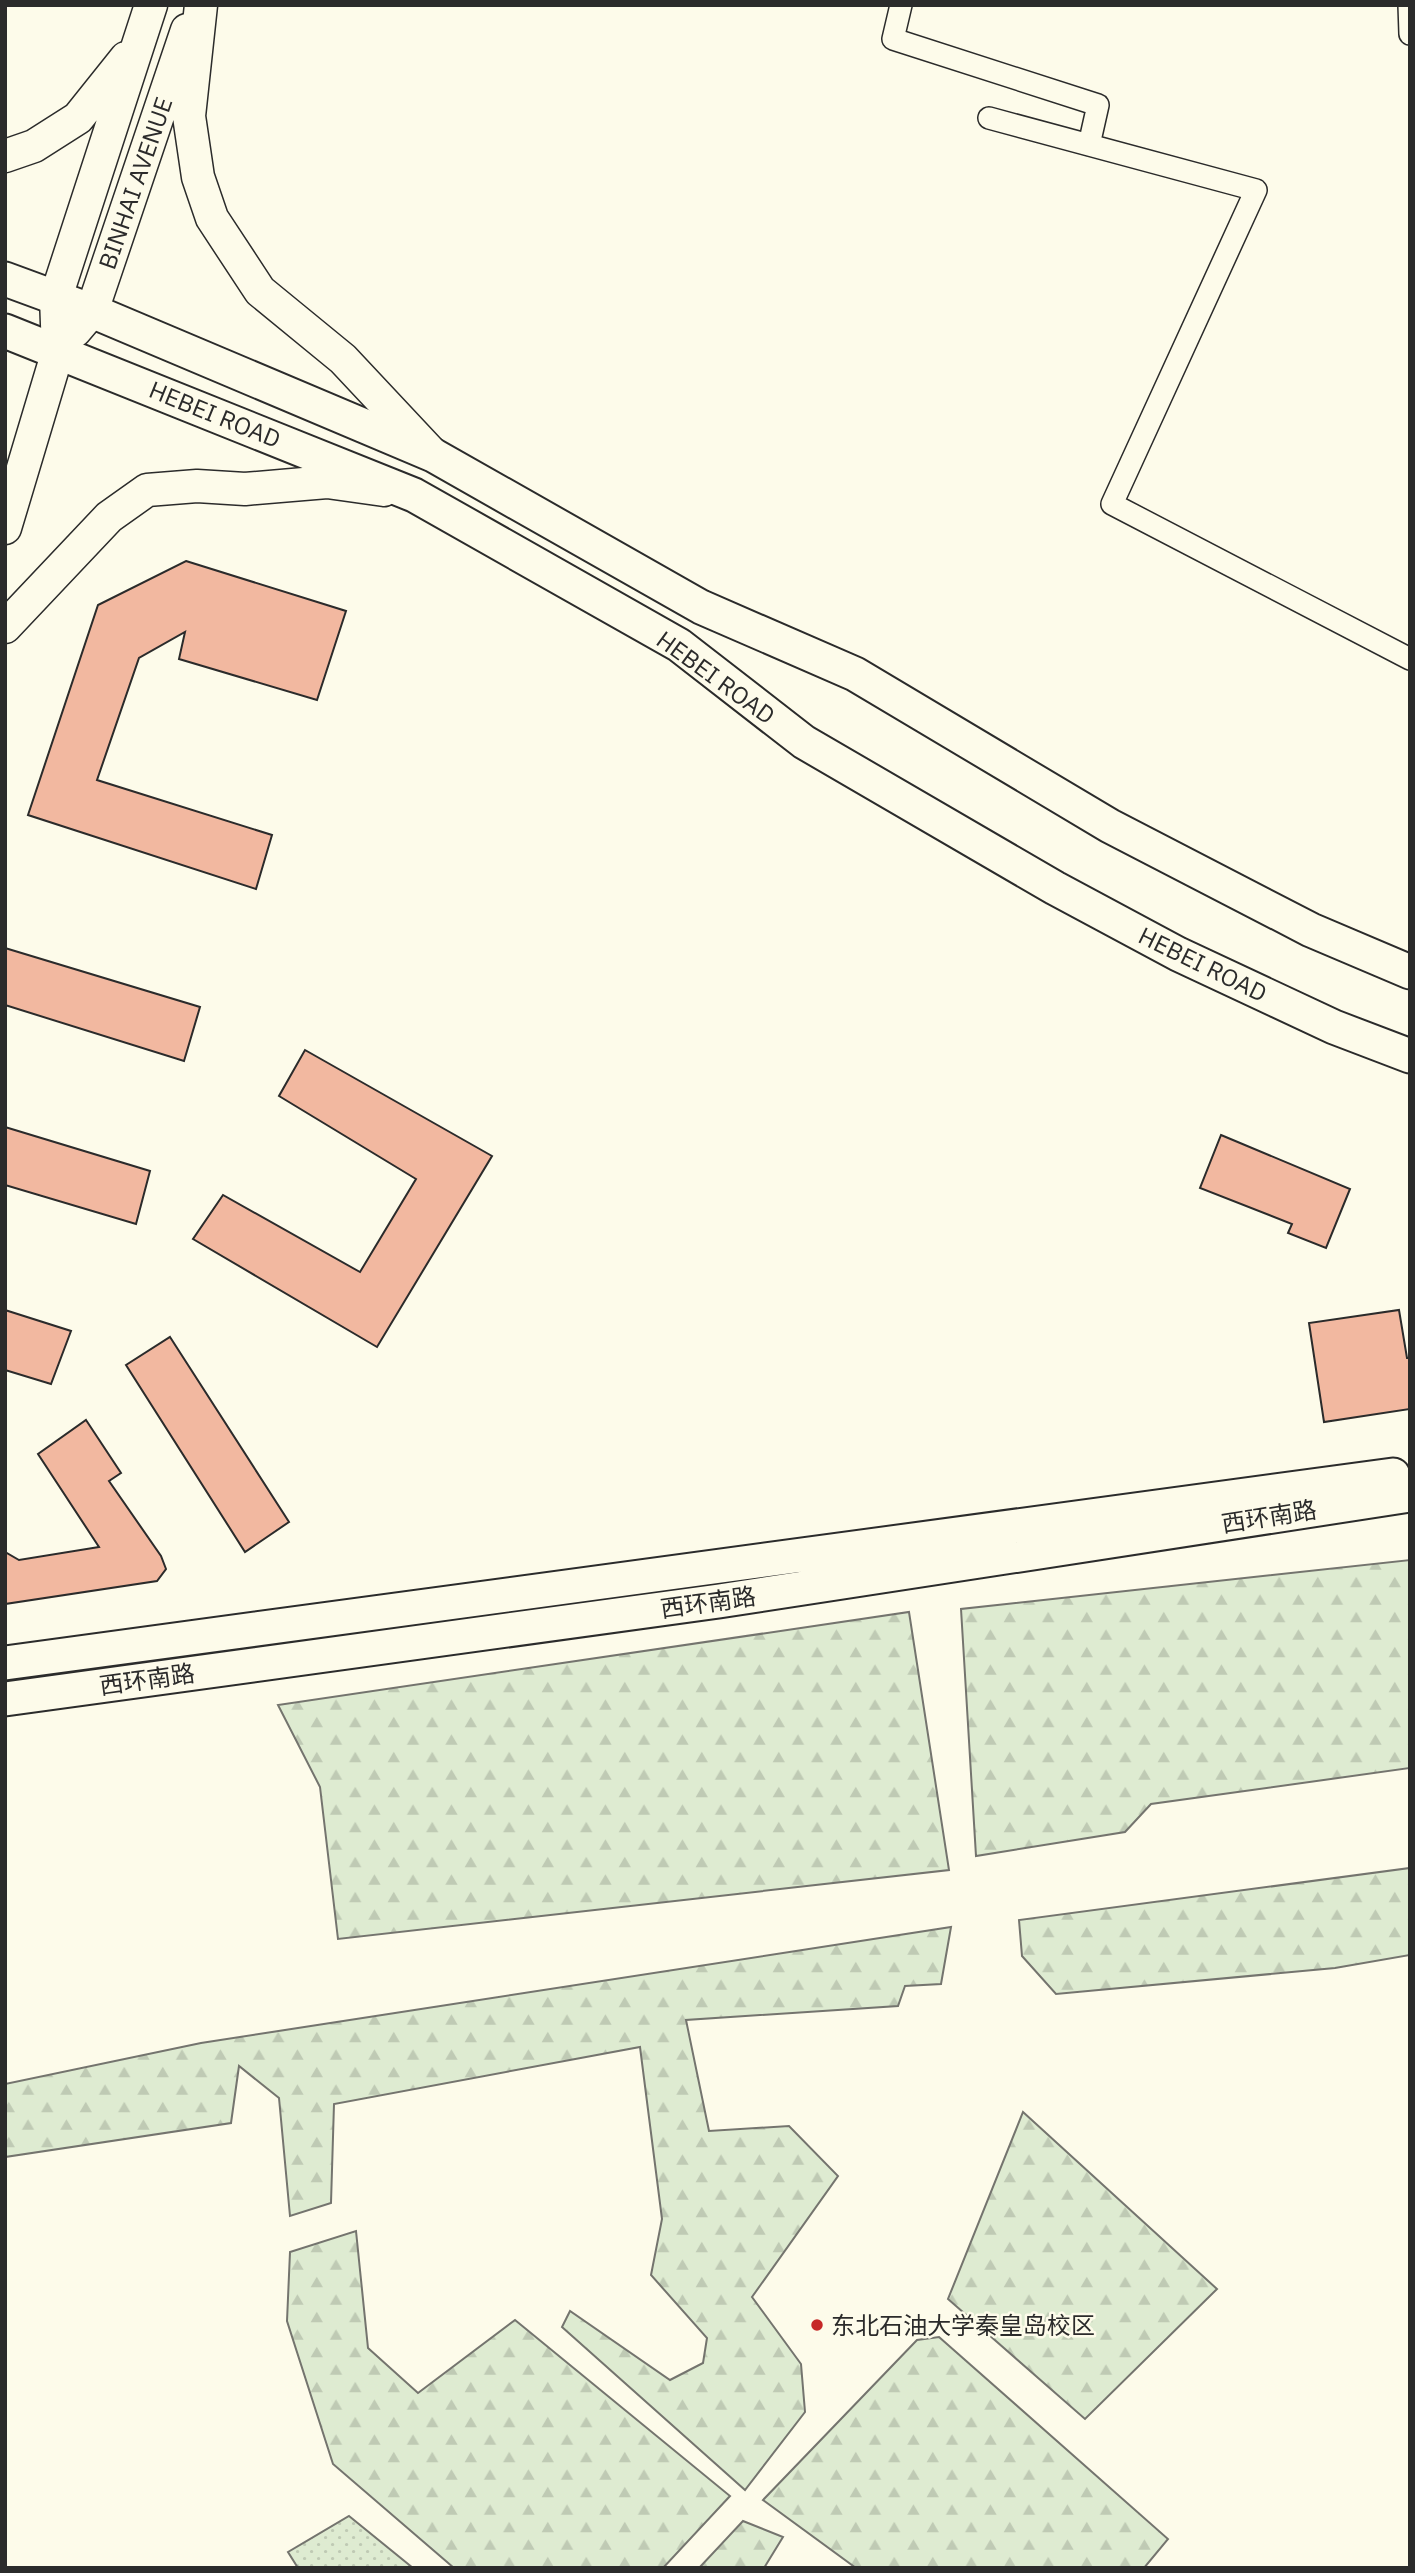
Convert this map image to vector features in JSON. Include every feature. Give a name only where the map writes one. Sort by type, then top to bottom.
[{"type":"highway","name":"HEBEI ROAD","points":[[5,279],[92,311],[433,455],[701,607],[855,674],[1110,826],[1311,930],[1410,972]]},
{"type":"highway","name":"HEBEI ROAD","points":[[5,331],[414,495],[679,646],[804,742],[1055,888],[1178,954],[1334,1027],[1410,1056]]},
{"type":"highway","name":"西环南路","points":[[5,1663],[1410,1473]]},
{"type":"highway","name":"西环南路","points":[[5,1699],[719,1601],[1410,1495]]},
{"type":"main road","points":[[5,156],[34,146],[78,118],[127,57],[150,5]]},
{"type":"main road","name":"BINHAI AVENUE","points":[[5,528],[58,351],[56,297],[150,5]]},
{"type":"main road","points":[[198,5],[189,116],[198,177],[212,218],[260,290],[343,359],[433,455]]},
{"type":"main road","name":"BINHAI AVENUE","points":[[58,351],[92,311],[198,5]]},
{"type":"main road","points":[[5,627],[26,609],[109,517],[147,490],[197,486],[245,489],[327,482],[414,495]]},
{"type":"street","points":[[901,5],[893,39],[1098,105],[1089,145]]},
{"type":"street","points":[[1409,5],[1410,34]]},
{"type":"street","points":[[989,118],[1256,190],[1112,504],[1410,659]]},
{"type":"green space","points":[[1410,1560],[1410,1768],[1151,1804],[1125,1832],[976,1856],[961,1609]]},
{"type":"green space","points":[[909,1612],[949,1870],[338,1939],[320,1787],[278,1705]]},
{"type":"green space","points":[[1410,1868],[1410,1955],[1335,1968],[1056,1994],[1022,1956],[1019,1920]]},
{"type":"green space","points":[[951,1927],[941,1984],[905,1986],[898,2006],[686,2020],[709,2131],[789,2126],[838,2176],[752,2297],[801,2364],[805,2412],[745,2490],[562,2327],[570,2311],[670,2380],[703,2363],[707,2338],[651,2275],[662,2219],[640,2047],[334,2104],[331,2203],[290,2216],[279,2098],[239,2066],[231,2123],[5,2157],[5,2084],[201,2043]]},
{"type":"green space","points":[[1023,2112],[1217,2289],[1085,2419],[948,2299]]},
{"type":"green space","points":[[356,2231],[368,2348],[418,2393],[515,2320],[730,2496],[663,2568],[454,2568],[333,2464],[287,2321],[290,2252]]},
{"type":"green space","points":[[939,2337],[1168,2539],[1144,2568],[856,2568],[763,2500],[917,2340]]},
{"type":"green space","points":[[349,2516],[413,2568],[298,2568],[288,2552]]},
{"type":"green space","points":[[743,2521],[783,2537],[764,2568],[699,2568]]},
{"type":"building","points":[[186,561],[346,611],[317,700],[179,659],[185,632],[139,658],[97,780],[272,835],[256,889],[28,815],[98,605]]},
{"type":"building","points":[[5,948],[200,1007],[184,1061],[5,1005]]},
{"type":"building","points":[[305,1050],[492,1156],[377,1347],[193,1239],[223,1195],[360,1272],[416,1179],[279,1096]]},
{"type":"building","points":[[5,1127],[150,1171],[136,1224],[5,1185]]},
{"type":"building","points":[[1221,1135],[1350,1189],[1326,1248],[1288,1233],[1292,1224],[1200,1188]]},
{"type":"building","points":[[5,1310],[71,1331],[51,1384],[5,1370]]},
{"type":"building","points":[[1399,1310],[1407,1358],[1410,1358],[1410,1409],[1324,1422],[1309,1323]]},
{"type":"building","points":[[170,1337],[289,1522],[245,1552],[126,1365]]},
{"type":"building","points":[[86,1420],[121,1473],[109,1481],[161,1556],[166,1569],[157,1581],[5,1604],[5,1552],[19,1560],[99,1547],[38,1454]]},
{"type":"place","name":"东北石油大学秦皇岛校区","points":[[817,2325]]}]
